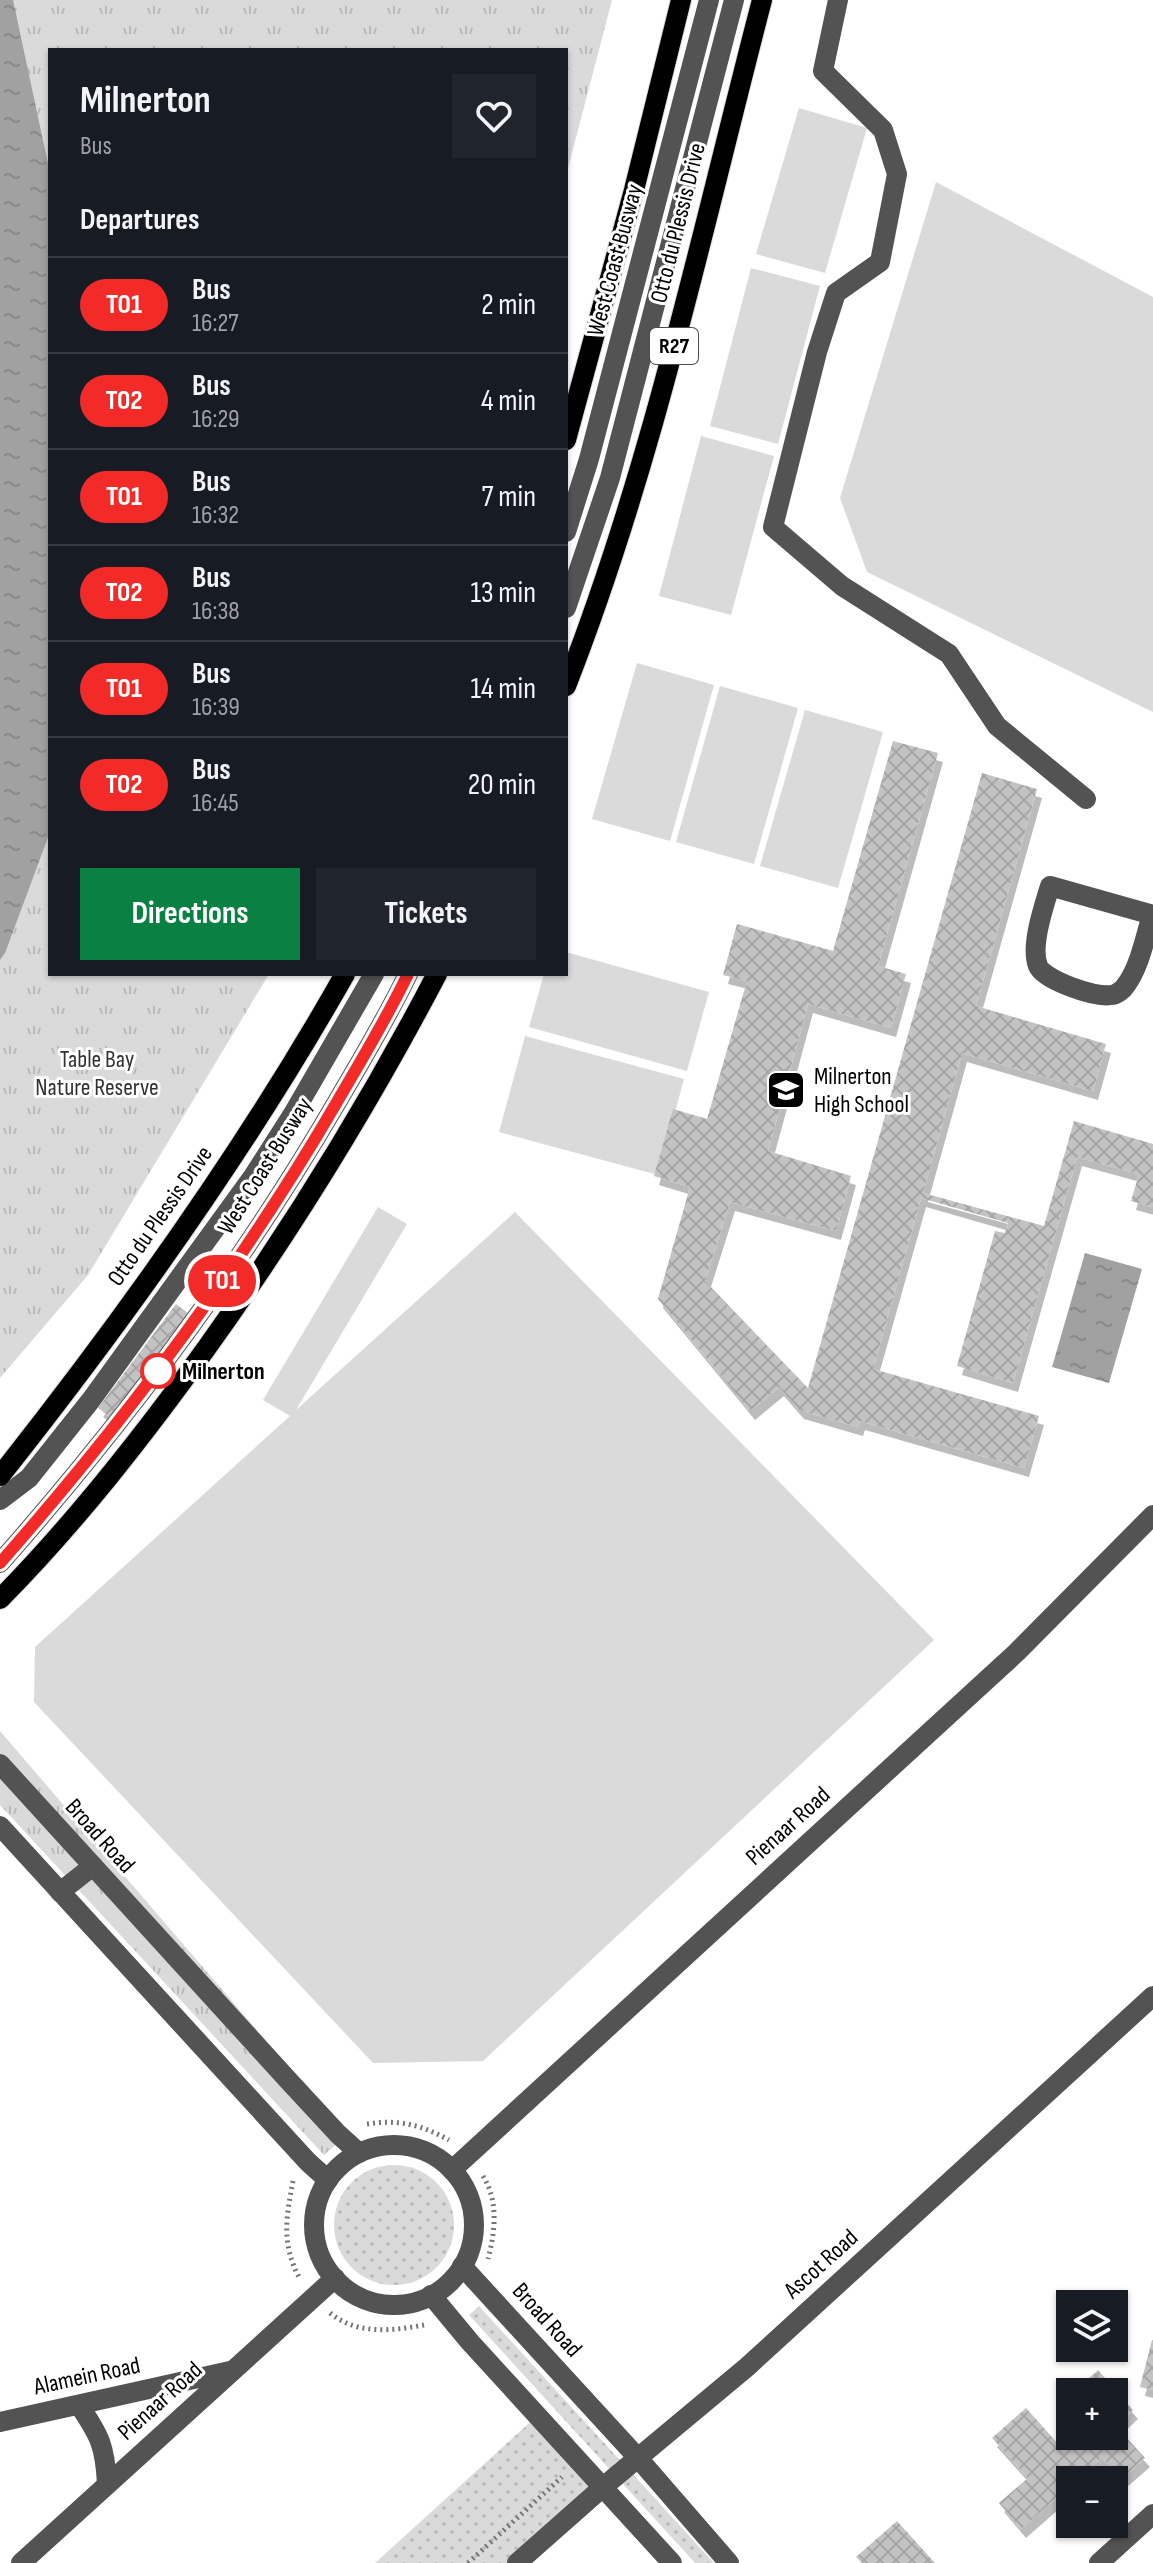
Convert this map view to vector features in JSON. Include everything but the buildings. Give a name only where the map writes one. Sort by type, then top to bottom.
[{"type":"main road","points":[[568,433],[634,190],[681,0]]},
{"type":"main road","name":"Otto du Plessis Drive","points":[[568,680],[611,562],[640,469],[762,0]]},
{"type":"main road","name":"Otto du Plessis Drive","points":[[0,1476],[204,1202],[267,1107],[344,976]]},
{"type":"main road","points":[[0,1599],[58,1539],[109,1478],[251,1285],[326,1171],[397,1050],[436,976]]},
{"type":"street","name":"West Coast Busway","points":[[568,526],[593,445],[709,0]]},
{"type":"street","name":"West Coast Busway","points":[[568,602],[610,478],[734,0]]},
{"type":"street","points":[[838,0],[823,71],[883,130],[897,174],[880,262],[836,293],[817,352],[773,527],[842,586],[949,654],[997,726],[1086,799]]},
{"type":"street","points":[[1050,886],[1153,915],[1134,970],[1126,986],[1119,992],[1110,996],[1101,995],[1062,983],[1040,970],[1036,949],[1050,886]]},
{"type":"street","name":"West Coast Busway","points":[[0,1515],[110,1375],[254,1175],[373,976]]},
{"type":"street","name":"West Coast Busway","points":[[0,1563],[108,1436],[210,1300],[303,1159],[407,976]]},
{"type":"street","name":"West Coast Busway","points":[[0,1500],[29,1478]]},
{"type":"street","name":"Pienaar Road","points":[[452,2170],[1017,1652],[1153,1515]]},
{"type":"street","name":"Broad Road","points":[[0,1764],[288,2080],[359,2153]]},
{"type":"street","points":[[0,1826],[308,2162],[328,2180]]},
{"type":"street","points":[[60,1892],[93,1866]]},
{"type":"street","name":"Ascot Road","points":[[517,2563],[747,2367],[1153,1996]]},
{"type":"street","points":[[386,2145],[408,2146],[429,2153],[452,2170],[466,2191],[473,2212],[471,2244],[462,2266],[450,2281],[431,2295],[401,2304],[380,2303],[359,2296],[335,2278],[322,2258],[314,2227],[317,2205],[328,2180],[346,2160],[359,2153],[386,2145]]},
{"type":"street","name":"Broad Road","points":[[462,2266],[638,2458],[729,2563]]},
{"type":"street","name":"Pienaar Road","points":[[21,2563],[335,2278]]},
{"type":"street","points":[[431,2295],[595,2494],[672,2563]]},
{"type":"street","name":"Alamein Road","points":[[0,2422],[232,2371]]},
{"type":"street","points":[[79,2405],[99,2434],[105,2453],[107,2484]]},
{"type":"street","points":[[1099,2563],[1153,2514]]},
{"type":"path","points":[[292,2176],[286,2239],[298,2277],[313,2297],[339,2320],[368,2329],[394,2332],[432,2323]]},
{"type":"path","points":[[468,2563],[565,2474],[595,2494]]},
{"type":"green space","name":"Table Bay Nature Reserve","points":[[0,0],[612,0],[568,168],[568,48],[48,48],[48,976],[268,976],[88,1275],[0,1378]]},
{"type":"green space","points":[[799,108],[867,128],[825,273],[756,254]]},
{"type":"green space","points":[[936,182],[1153,297],[1153,712],[867,572],[840,498]]},
{"type":"green space","points":[[751,268],[820,286],[778,444],[710,426]]},
{"type":"green space","points":[[701,436],[774,456],[731,615],[659,596]]},
{"type":"green space","points":[[637,663],[714,685],[670,841],[592,819]]},
{"type":"green space","points":[[720,686],[798,708],[754,864],[676,842]]},
{"type":"green space","points":[[805,710],[883,732],[838,888],[760,866]]},
{"type":"green space","points":[[568,953],[709,992],[687,1071],[529,1027],[543,976],[568,976]]},
{"type":"green space","points":[[525,1036],[684,1079],[658,1175],[499,1132]]},
{"type":"green space","points":[[378,1207],[407,1224],[296,1410],[515,1212],[934,1640],[483,2061],[373,2063],[34,1702],[35,1647],[290,1416],[263,1400]]},
{"type":"green space","points":[[0,1731],[347,2135],[324,2155],[0,1805]]},
{"type":"green space","points":[[394,2165],[417,2169],[437,2182],[450,2202],[454,2225],[450,2248],[437,2268],[417,2281],[394,2285],[371,2281],[351,2268],[338,2248],[334,2225],[338,2202],[351,2182],[371,2169]]},
{"type":"green space","points":[[479,2306],[714,2563],[695,2563],[469,2315]]},
{"type":"green space","points":[[537,2416],[603,2487],[517,2563],[375,2563]]},
{"type":"water","points":[[0,0],[13,0],[48,164],[48,837],[0,960]]},
{"type":"water","points":[[1085,1253],[1142,1269],[1109,1383],[1052,1367]]},
{"type":"bus line","name":"T01","points":[[0,1563],[108,1436],[210,1300],[303,1159],[407,976]]},
{"type":"place","name":"Milnerton High School","points":[[786,1090]]},
{"type":"place","name":"Milnerton","points":[[158,1371]]}]
